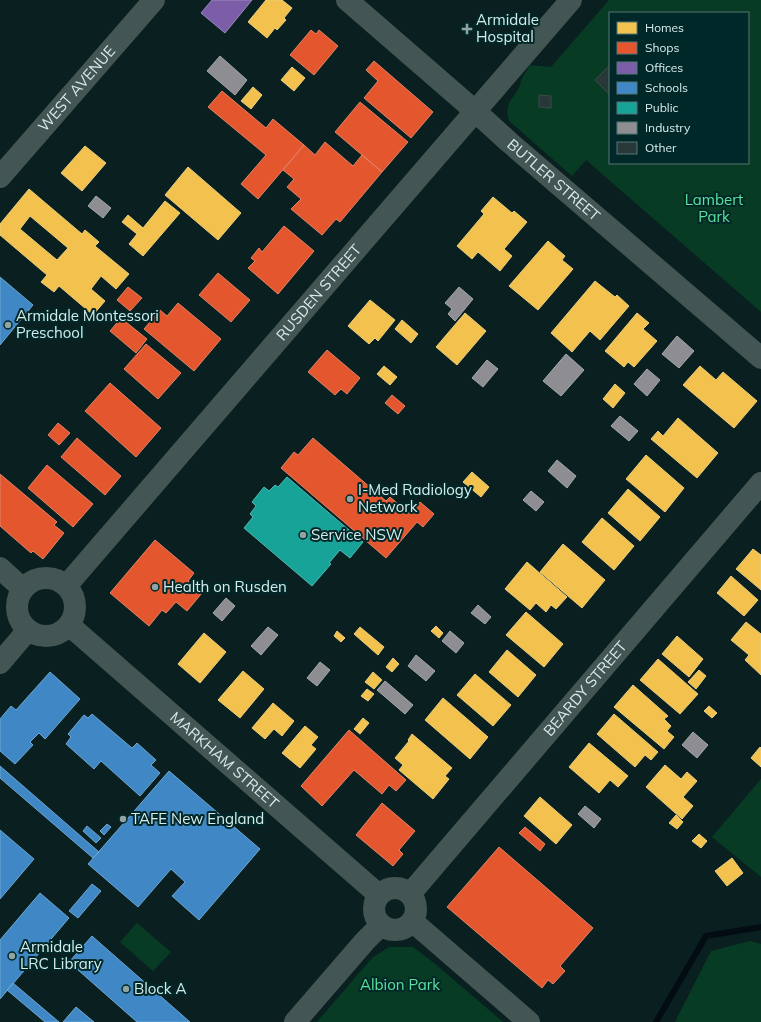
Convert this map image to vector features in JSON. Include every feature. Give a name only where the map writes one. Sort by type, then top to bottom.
[{"type":"street","name":"WEST AVENUE","points":[[0,177],[154,0]]},
{"type":"street","name":"BUTLER STREET","points":[[347,0],[475,110],[509,142],[761,358]]},
{"type":"street","name":"RUSDEN STREET","points":[[67,585],[571,0]]},
{"type":"street","name":"BEARDY STREET","points":[[410,894],[761,483]]},
{"type":"street","points":[[0,568],[23,589]]},
{"type":"street","points":[[44,578],[54,578],[67,585],[72,593],[76,606],[74,617],[69,625],[58,634],[44,636],[28,630],[21,620],[18,612],[18,601],[23,589],[31,582],[44,578]]},
{"type":"street","name":"MARKHAM STREET","points":[[69,625],[379,895]]},
{"type":"street","points":[[0,663],[28,630]]},
{"type":"street","points":[[396,888],[403,889],[410,894],[416,906],[412,921],[407,926],[398,930],[391,930],[381,925],[376,919],[374,909],[375,902],[379,895],[387,889],[396,888]]},
{"type":"street","points":[[412,921],[529,1022]]},
{"type":"street","points":[[295,1022],[365,941],[381,925]]},
{"type":"green space","name":"Lambert Park","points":[[609,0],[761,0],[761,312],[586,160],[572,176],[509,121],[507,112],[509,103],[519,88],[522,78],[530,65],[551,67]]},
{"type":"green space","points":[[761,779],[761,877],[712,837]]},
{"type":"green space","points":[[137,923],[171,952],[153,971],[120,942]]},
{"type":"green space","points":[[750,941],[761,944],[761,1022],[675,1022],[711,951]]},
{"type":"green space","name":"Albion Park","points":[[389,947],[413,947],[503,1022],[317,1022],[372,958]]},
{"type":"building: Homes","points":[[266,0],[282,0],[292,8],[284,18],[286,20],[277,30],[275,28],[267,38],[248,22]]},
{"type":"building: Homes","points":[[292,67],[305,78],[294,91],[281,80]]},
{"type":"building: Homes","points":[[253,87],[262,95],[251,109],[241,101]]},
{"type":"building: Homes","points":[[85,146],[106,163],[82,191],[61,173]]},
{"type":"building: Homes","points":[[188,167],[241,213],[218,240],[165,195]]},
{"type":"building: Homes","points":[[29,189],[82,234],[85,230],[99,242],[95,246],[129,274],[116,289],[101,276],[91,289],[105,301],[93,315],[59,286],[54,292],[41,282],[47,275],[0,235],[0,224]],"holes":[[[30,216],[68,248],[57,260],[20,229]]]},
{"type":"building: Homes","points":[[493,197],[512,213],[514,211],[527,222],[504,249],[512,256],[500,271],[478,252],[472,259],[457,246],[484,214],[481,211]]},
{"type":"building: Homes","points":[[165,201],[180,213],[143,256],[129,244],[137,234],[122,222],[128,215],[143,228]]},
{"type":"building: Homes","points":[[548,241],[565,256],[562,260],[573,269],[538,310],[509,286]]},
{"type":"building: Homes","points":[[595,281],[615,297],[617,295],[629,306],[600,340],[590,331],[572,352],[551,333]]},
{"type":"building: Homes","points":[[370,300],[395,320],[378,341],[375,338],[369,344],[348,326]]},
{"type":"building: Homes","points":[[465,313],[486,331],[457,365],[436,347]]},
{"type":"building: Homes","points":[[637,313],[649,323],[643,329],[657,341],[634,367],[628,362],[624,367],[605,351]]},
{"type":"building: Homes","points":[[402,320],[418,334],[411,343],[395,329]]},
{"type":"building: Homes","points":[[384,366],[397,377],[390,385],[377,374]]},
{"type":"building: Homes","points":[[700,366],[716,380],[723,372],[757,401],[734,428],[683,385]]},
{"type":"building: Homes","points":[[615,384],[625,393],[613,408],[603,399]]},
{"type":"building: Homes","points":[[678,418],[718,453],[697,478],[651,439],[658,431],[663,436]]},
{"type":"building: Homes","points":[[646,455],[684,488],[665,512],[626,479]]},
{"type":"building: Homes","points":[[472,472],[489,487],[481,497],[463,482]]},
{"type":"building: Homes","points":[[628,489],[660,517],[640,541],[608,513]]},
{"type":"building: Homes","points":[[602,518],[634,546],[614,570],[582,542]]},
{"type":"building: Homes","points":[[563,544],[605,580],[582,608],[540,572]]},
{"type":"building: Homes","points":[[753,549],[761,555],[761,590],[736,569]]},
{"type":"building: Homes","points":[[527,562],[567,597],[556,609],[551,605],[546,612],[536,603],[530,610],[505,589]]},
{"type":"building: Homes","points":[[731,576],[758,600],[744,616],[717,593]]},
{"type":"building: Homes","points":[[526,612],[563,644],[544,667],[506,635]]},
{"type":"building: Homes","points":[[746,622],[761,634],[761,675],[745,660],[749,655],[731,640]]},
{"type":"building: Homes","points":[[436,626],[443,633],[439,638],[431,631]]},
{"type":"building: Homes","points":[[360,627],[384,647],[378,655],[354,634]]},
{"type":"building: Homes","points":[[337,631],[345,638],[341,642],[334,636]]},
{"type":"building: Homes","points":[[204,633],[226,652],[200,683],[178,664]]},
{"type":"building: Homes","points":[[677,636],[703,659],[689,677],[662,654]]},
{"type":"building: Homes","points":[[507,650],[536,675],[518,697],[489,672]]},
{"type":"building: Homes","points":[[393,658],[399,664],[392,672],[386,667]]},
{"type":"building: Homes","points":[[658,659],[698,694],[680,714],[640,680]]},
{"type":"building: Homes","points":[[699,670],[706,676],[696,689],[688,682]]},
{"type":"building: Homes","points":[[243,671],[264,689],[240,718],[218,700]]},
{"type":"building: Homes","points":[[373,672],[382,680],[374,689],[365,682]]},
{"type":"building: Homes","points":[[475,674],[511,705],[493,726],[457,695]]},
{"type":"building: Homes","points":[[633,685],[668,716],[664,719],[671,726],[667,731],[674,737],[664,749],[614,707]]},
{"type":"building: Homes","points":[[367,689],[374,694],[368,701],[361,696]]},
{"type":"building: Homes","points":[[443,698],[488,737],[470,759],[425,720]]},
{"type":"building: Homes","points":[[273,703],[294,721],[282,736],[274,729],[265,739],[252,728]]},
{"type":"building: Homes","points":[[709,706],[717,713],[712,718],[704,711]]},
{"type":"building: Homes","points":[[614,714],[658,752],[651,760],[645,755],[635,767],[597,734]]},
{"type":"building: Homes","points":[[363,718],[369,723],[360,734],[354,729]]},
{"type":"building: Homes","points":[[305,726],[318,737],[311,745],[316,749],[300,768],[282,753]]},
{"type":"building: Homes","points":[[412,734],[452,768],[445,776],[449,779],[433,799],[399,770],[403,765],[395,758],[409,741],[408,740]]},
{"type":"building: Homes","points":[[589,743],[628,776],[618,787],[610,780],[599,793],[569,767]]},
{"type":"building: Homes","points":[[760,747],[761,748],[761,767],[751,758]]},
{"type":"building: Homes","points":[[665,765],[681,779],[687,772],[697,781],[683,797],[693,806],[682,819],[646,787]]},
{"type":"building: Homes","points":[[540,797],[572,825],[556,844],[524,816]]},
{"type":"building: Homes","points":[[676,815],[683,822],[677,829],[669,823]]},
{"type":"building: Homes","points":[[699,834],[707,841],[701,848],[692,841]]},
{"type":"building: Homes","points":[[732,858],[743,873],[727,886],[715,871]]},
{"type":"building: Shops","points":[[311,30],[316,34],[319,30],[338,46],[314,75],[290,55]]},
{"type":"building: Shops","points":[[374,61],[433,112],[411,138],[364,98],[378,81],[366,70]]},
{"type":"building: Shops","points":[[222,91],[266,128],[273,119],[304,145],[258,199],[241,184],[266,155],[208,107]]},
{"type":"building: Shops","points":[[360,102],[408,142],[382,172],[335,132]]},
{"type":"building: Shops","points":[[325,142],[353,166],[362,155],[382,172],[340,222],[336,219],[322,235],[291,209],[301,199],[287,187],[294,179],[283,170],[304,145],[315,155]]},
{"type":"building: Shops","points":[[284,226],[314,251],[278,294],[248,268],[255,261],[251,258],[259,248],[262,252]]},
{"type":"building: Shops","points":[[218,273],[250,300],[231,322],[199,295]]},
{"type":"building: Shops","points":[[128,287],[142,298],[130,311],[117,300]]},
{"type":"building: Shops","points":[[178,303],[221,339],[194,371],[144,329],[160,310],[167,316]]},
{"type":"building: Shops","points":[[121,318],[147,339],[136,353],[110,331]]},
{"type":"building: Shops","points":[[146,344],[181,373],[158,399],[124,369]]},
{"type":"building: Shops","points":[[327,350],[360,378],[347,394],[341,389],[335,395],[308,372]]},
{"type":"building: Shops","points":[[110,383],[161,428],[136,457],[85,411]]},
{"type":"building: Shops","points":[[392,395],[405,406],[398,414],[385,403]]},
{"type":"building: Shops","points":[[58,423],[70,433],[59,445],[48,435]]},
{"type":"building: Shops","points":[[77,438],[121,476],[105,495],[61,457]]},
{"type":"building: Shops","name":"I-Med Radiology Network","points":[[313,438],[386,501],[390,497],[410,514],[420,502],[434,514],[423,527],[417,522],[386,558],[281,468],[294,452],[298,455]]},
{"type":"building: Shops","points":[[47,465],[93,504],[73,527],[28,488]]},
{"type":"building: Shops","points":[[0,474],[57,522],[54,525],[64,533],[43,559],[33,551],[31,553],[0,526]]},
{"type":"building: Shops","name":"Health on Rusden","points":[[155,540],[194,573],[188,581],[202,593],[187,611],[176,602],[166,613],[162,610],[149,626],[110,593]]},
{"type":"building: Shops","points":[[349,730],[406,780],[396,791],[389,785],[382,794],[354,770],[322,806],[301,786]]},
{"type":"building: Shops","points":[[382,803],[415,831],[399,850],[403,854],[393,866],[356,835]]},
{"type":"building: Shops","points":[[525,827],[545,844],[540,851],[519,833]]},
{"type":"building: Shops","points":[[499,847],[593,928],[560,966],[565,971],[553,984],[548,980],[542,988],[447,907]]},
{"type":"building: Offices","points":[[212,0],[252,0],[225,33],[201,13]]},
{"type":"building: Schools","name":"Armidale Montessori Preschool","points":[[0,277],[33,305],[0,345]]},
{"type":"building: Schools","points":[[50,672],[80,699],[45,739],[39,733],[30,742],[33,745],[15,764],[0,751],[0,719],[11,706],[16,710]]},
{"type":"building: Schools","points":[[92,714],[132,748],[137,743],[156,760],[151,765],[160,773],[140,796],[101,761],[94,769],[66,744],[71,737],[68,734],[84,715],[88,718]]},
{"type":"building: Schools","points":[[0,766],[99,852],[93,858],[0,778]]},
{"type":"building: Schools","points":[[169,771],[260,849],[199,920],[172,896],[185,882],[171,869],[138,907],[88,864]]},
{"type":"building: Schools","points":[[107,824],[111,827],[104,835],[100,831]]},
{"type":"building: Schools","points":[[87,826],[101,838],[96,843],[83,831]]},
{"type":"building: Schools","points":[[0,830],[34,859],[0,899]]},
{"type":"building: Schools","points":[[92,884],[101,891],[78,918],[69,911]]},
{"type":"building: Schools","points":[[40,893],[69,918],[0,999],[0,940]]},
{"type":"building: Schools","name":"Block A","points":[[92,936],[190,1022],[137,1022],[69,962]]},
{"type":"building: Schools","points":[[13,983],[59,1022],[45,1022],[7,990]]},
{"type":"building: Schools","points":[[76,1007],[94,1022],[63,1022]]},
{"type":"building: Public","name":"Service NSW","points":[[287,477],[363,542],[350,558],[340,550],[329,563],[331,564],[312,586],[244,528],[253,517],[250,514],[256,506],[252,502],[264,487],[269,491],[275,485],[278,487]]},
{"type":"building: Industry","points":[[220,56],[247,80],[235,95],[207,71]]},
{"type":"building: Industry","points":[[96,196],[111,208],[103,218],[88,206]]},
{"type":"building: Industry","points":[[459,287],[473,299],[455,321],[448,314],[452,309],[445,303]]},
{"type":"building: Industry","points":[[677,336],[694,351],[679,368],[662,354]]},
{"type":"building: Industry","points":[[566,354],[584,370],[561,396],[543,381]]},
{"type":"building: Industry","points":[[487,360],[498,369],[483,387],[472,378]]},
{"type":"building: Industry","points":[[647,369],[660,380],[647,396],[634,384]]},
{"type":"building: Industry","points":[[620,416],[638,431],[629,441],[611,426]]},
{"type":"building: Industry","points":[[557,460],[576,476],[567,488],[548,471]]},
{"type":"building: Industry","points":[[531,491],[544,502],[536,511],[523,500]]},
{"type":"building: Industry","points":[[226,598],[235,606],[222,621],[213,613]]},
{"type":"building: Industry","points":[[478,605],[491,617],[485,624],[471,613]]},
{"type":"building: Industry","points":[[268,627],[278,635],[261,655],[251,646]]},
{"type":"building: Industry","points":[[450,631],[464,643],[456,653],[442,641]]},
{"type":"building: Industry","points":[[416,655],[435,671],[426,681],[408,666]]},
{"type":"building: Industry","points":[[320,662],[330,670],[317,686],[307,678]]},
{"type":"building: Industry","points":[[385,681],[413,705],[405,714],[377,690]]},
{"type":"building: Industry","points":[[693,732],[708,745],[697,758],[682,745]]},
{"type":"building: Industry","points":[[585,806],[601,819],[594,828],[578,814]]},
{"type":"building: Other","points":[[608,67],[609,68],[609,94],[595,80]]},
{"type":"building: Other","points":[[539,95],[551,96],[551,108],[539,107]]},
{"type":"waterway","points":[[656,1022],[706,936],[761,927]]},
{"type":"place","name":"Armidale Hospital","points":[[467,29]]},
{"type":"place","name":"Armidale Montessori Preschool","points":[[8,325]]},
{"type":"place","name":"I-Med Radiology Network","points":[[350,499]]},
{"type":"place","name":"Service NSW","points":[[303,535]]},
{"type":"place","name":"Health on Rusden","points":[[155,587]]},
{"type":"place","name":"TAFE New England","points":[[123,819]]},
{"type":"place","name":"Armidale LRC Library","points":[[12,956]]},
{"type":"place","name":"Block A","points":[[126,989]]}]
